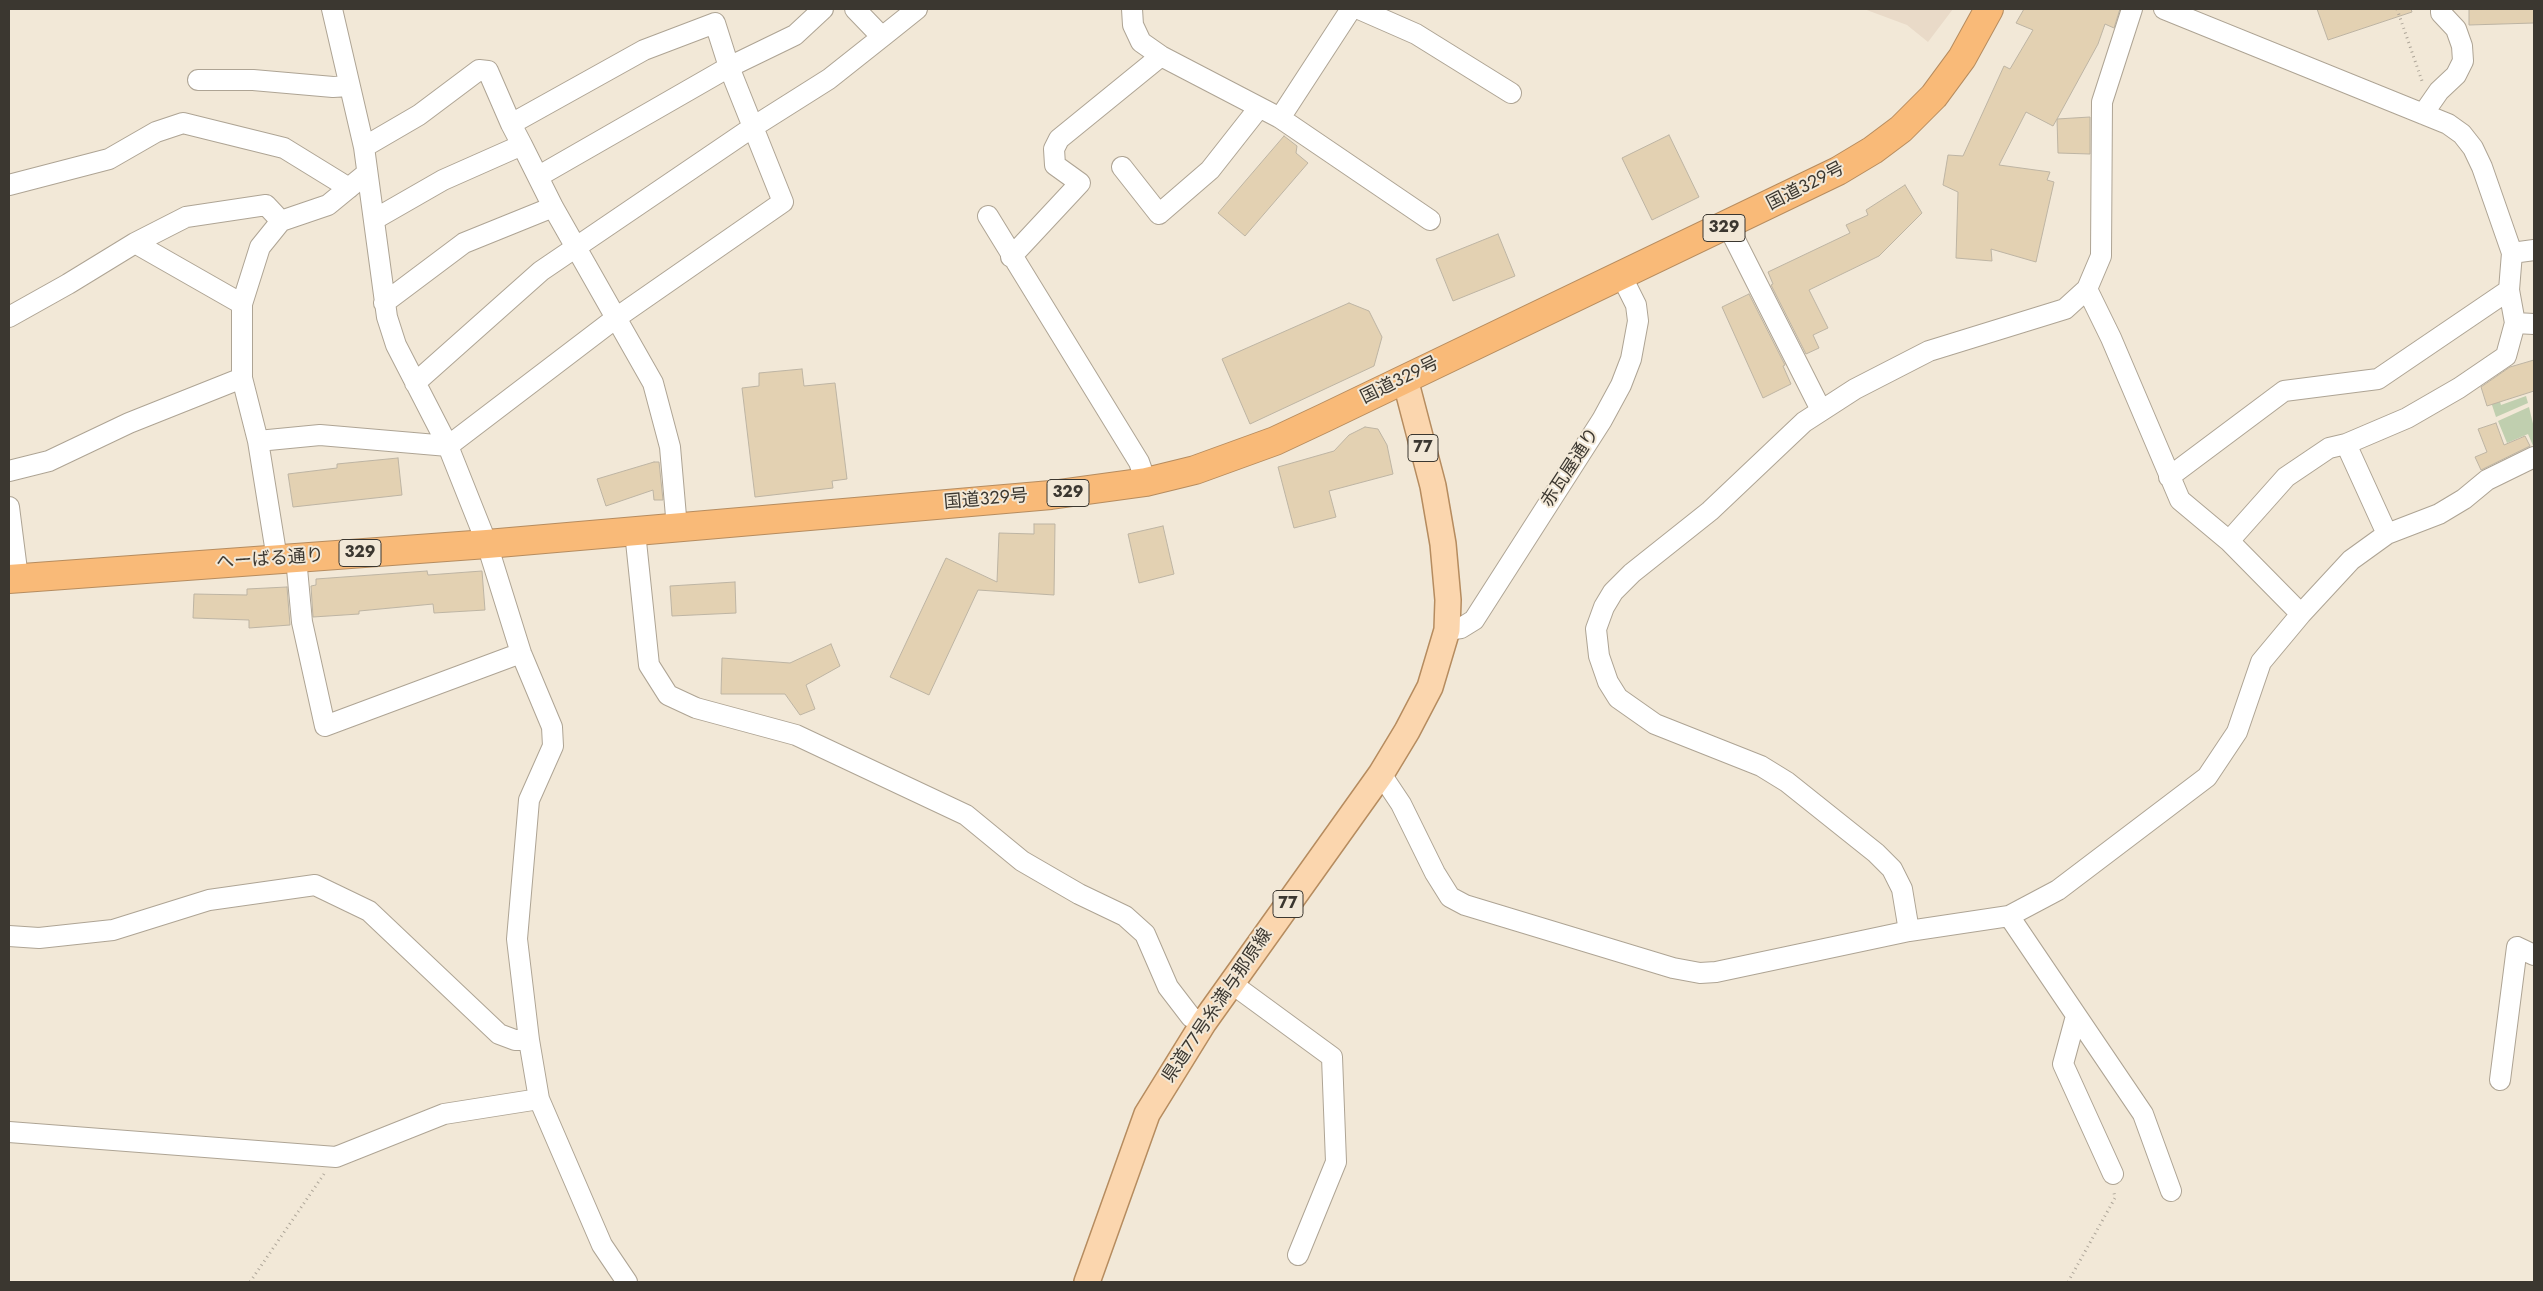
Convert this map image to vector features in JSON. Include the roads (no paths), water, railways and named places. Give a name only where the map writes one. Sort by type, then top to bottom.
[{"type":"highway","name":"国道329号","points":[[711,526],[1051,495],[1146,482],[1195,470],[1275,441],[1728,226],[1838,171],[1873,150],[1901,129],[1934,96],[1962,58],[1989,9]]},
{"type":"highway","name":"へーばる通り","points":[[13,578],[711,526]]},
{"type":"main road","name":"県道77号糸満与那原線","points":[[1087,1282],[1147,1114],[1204,1022],[1381,774],[1408,731],[1430,687],[1447,630],[1448,600],[1434,486],[1405,379]]},
{"type":"street","points":[[332,9],[364,147],[375,219],[384,303],[396,345],[448,446],[487,544],[521,653],[552,727],[553,746],[529,800],[517,939],[529,1040],[539,1099],[602,1245],[627,1282]]},
{"type":"street","points":[[539,176],[729,67],[795,35],[822,9]]},
{"type":"street","points":[[855,9],[882,37]]},
{"type":"street","points":[[415,383],[541,271],[753,127],[829,79],[917,9]]},
{"type":"street","points":[[1132,9],[1132,25],[1141,42],[1161,56],[1258,109],[1280,118],[1430,220]]},
{"type":"street","points":[[1280,118],[1351,9]]},
{"type":"street","points":[[1359,9],[1416,34],[1511,93]]},
{"type":"street","points":[[1909,930],[1902,889],[1892,869],[1876,853],[1787,782],[1761,766],[1655,724],[1618,698],[1608,682],[1599,656],[1596,629],[1604,607],[1613,592],[1632,573],[1710,511],[1786,436],[1821,410],[1855,389],[1929,351],[2065,309],[2087,289],[2100,256],[2102,102],[2132,9]]},
{"type":"street","points":[[2164,9],[2448,124],[2462,134],[2473,148],[2482,167],[2512,254],[2509,290],[2524,323],[2506,356],[2459,388],[2407,418],[2346,444],[2329,448],[2286,477],[2229,541]]},
{"type":"street","points":[[2423,114],[2435,97],[2456,75],[2463,61],[2462,46],[2456,29],[2441,13],[2441,9]]},
{"type":"street","points":[[258,441],[320,435],[448,446],[616,318],[783,202],[729,67],[715,23],[644,50],[511,124]]},
{"type":"street","points":[[1011,256],[1080,183],[1055,165],[1054,149],[1059,139],[1161,56]]},
{"type":"street","points":[[364,147],[419,115],[479,70],[488,71],[511,124],[539,176],[553,207],[653,383],[670,447],[677,528]]},
{"type":"street","points":[[198,80],[253,80],[333,87],[350,86]]},
{"type":"street","points":[[1122,167],[1159,214],[1210,170],[1258,109]]},
{"type":"street","points":[[9,185],[108,159],[156,132],[183,122],[284,148],[349,188]]},
{"type":"street","points":[[375,219],[443,180],[522,145]]},
{"type":"street","points":[[367,172],[328,205],[281,221],[260,247],[242,304],[242,378],[287,558],[325,726],[521,653]]},
{"type":"street","points":[[9,317],[135,243],[186,217],[266,205],[281,221]]},
{"type":"street","points":[[384,303],[464,243],[553,207]]},
{"type":"street","points":[[988,216],[1139,462],[1146,482]]},
{"type":"street","points":[[1728,226],[1821,410]]},
{"type":"street","points":[[135,243],[242,304]]},
{"type":"street","points":[[2512,254],[2534,250]]},
{"type":"street","name":"赤瓦屋通り","points":[[1447,630],[1461,628],[1474,620],[1602,420],[1621,385],[1631,359],[1638,321],[1636,305],[1622,277]]},
{"type":"street","points":[[2087,289],[2111,338],[2180,500],[2229,541],[2301,614]]},
{"type":"street","points":[[2169,477],[2284,391],[2378,379],[2509,290]]},
{"type":"street","points":[[9,471],[49,461],[129,423],[242,378]]},
{"type":"street","points":[[2346,444],[2387,534]]},
{"type":"street","points":[[1381,774],[1400,804],[1434,873],[1450,897],[1465,905],[1673,968],[1700,973],[1716,972],[1909,930],[2009,916],[2058,890],[2207,777],[2237,732],[2261,662],[2350,560],[2387,534],[2439,514],[2464,499],[2487,480],[2534,458]]},
{"type":"street","points":[[9,507],[13,578]]},
{"type":"street","points":[[636,532],[649,665],[668,695],[696,708],[796,736],[966,815],[1022,861],[1079,894],[1125,916],[1145,934],[1168,987],[1191,1017],[1204,1022]]},
{"type":"street","points":[[9,936],[39,938],[113,930],[209,900],[315,885],[369,911],[499,1034],[515,1040],[529,1040]]},
{"type":"street","points":[[2009,916],[2143,1114],[2171,1191]]},
{"type":"street","points":[[2500,1080],[2516,947],[2534,955]]},
{"type":"street","points":[[1231,983],[1332,1057],[1336,1162],[1298,1255]]},
{"type":"street","points":[[2076,1016],[2063,1064],[2113,1174]]},
{"type":"street","points":[[9,1132],[336,1157],[444,1114],[539,1099]]}]
